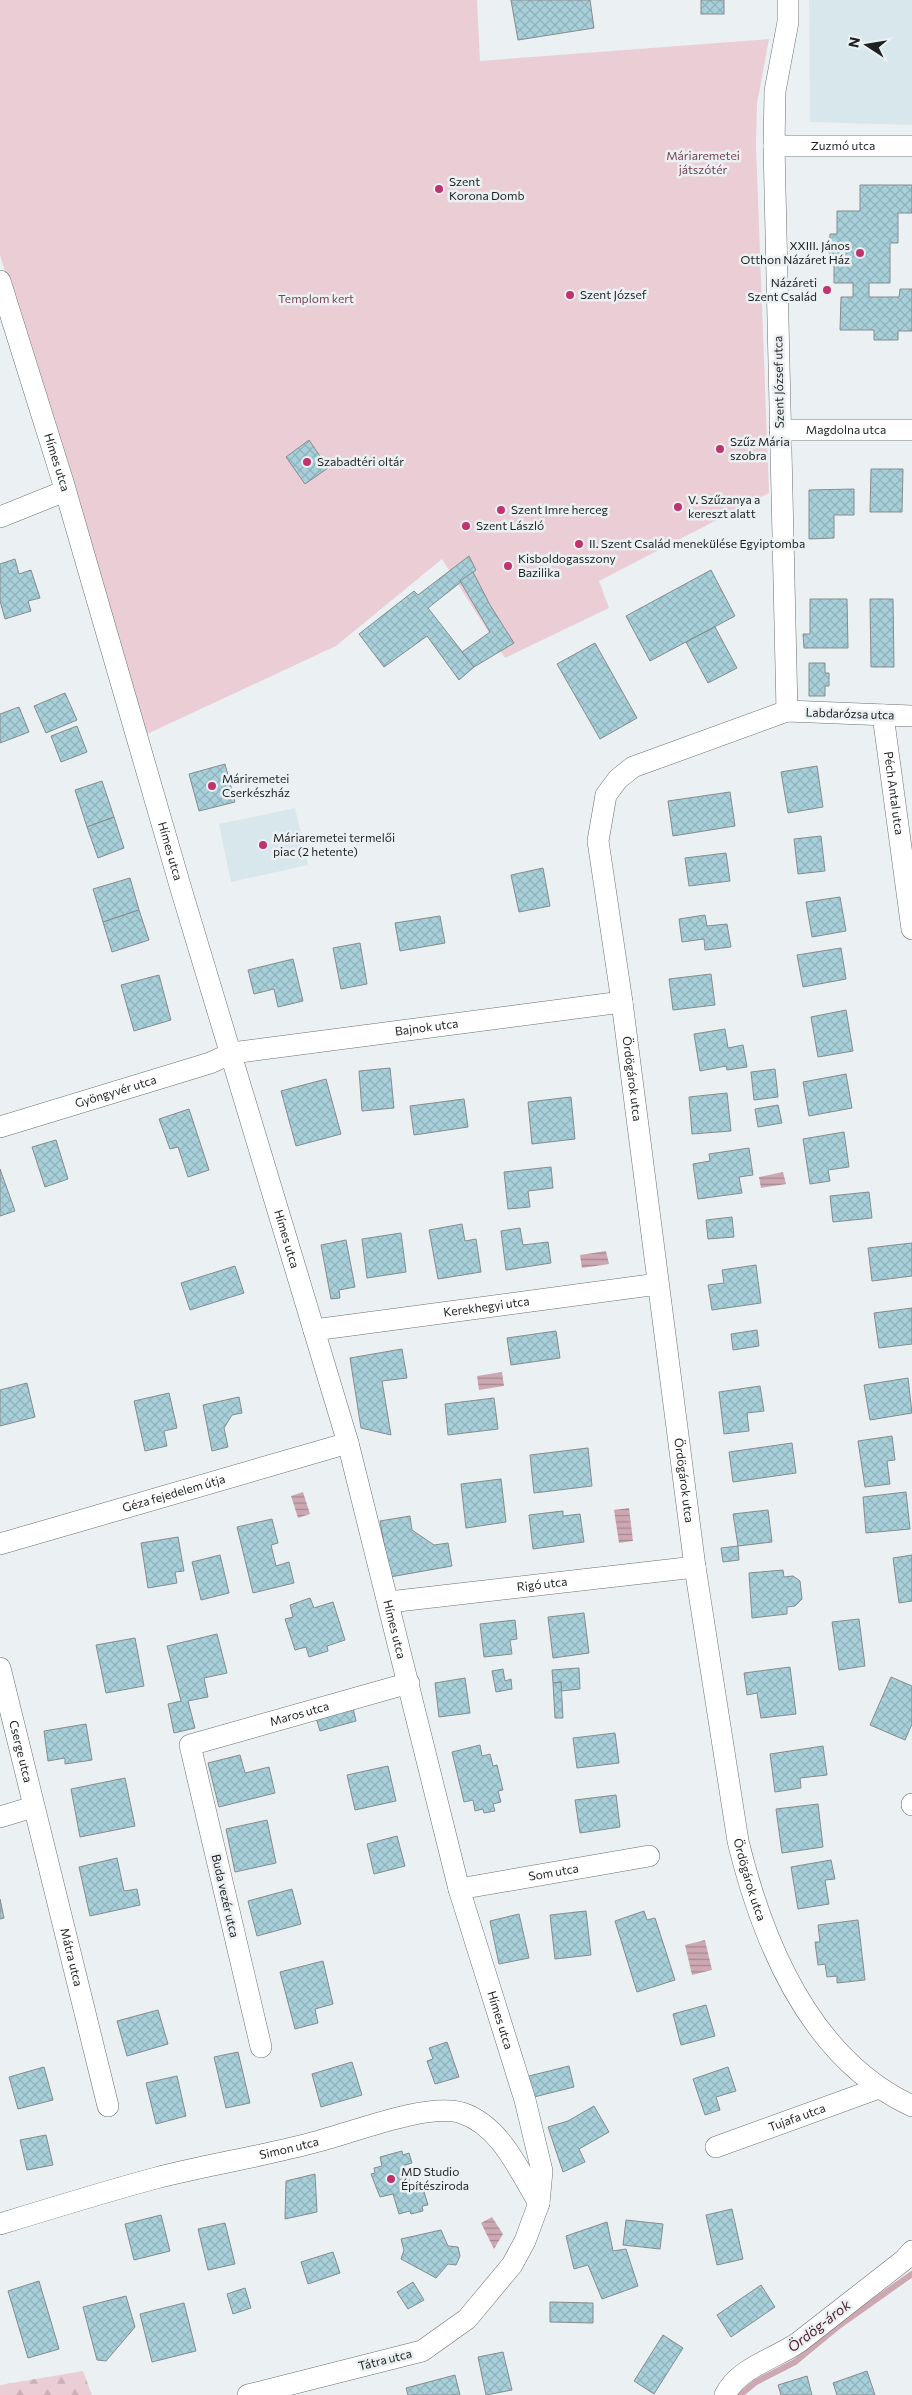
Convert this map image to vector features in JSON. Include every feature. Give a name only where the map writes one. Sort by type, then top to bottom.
[{"type":"street","name":"Szent József utca","points":[[787,711],[774,146],[775,91],[788,22],[788,0]]},
{"type":"street","name":"Zuzmó utca","points":[[774,146],[912,146]]},
{"type":"street","name":"Hímes utca","points":[[0,281],[65,491],[181,889],[348,1443],[459,1889],[525,2100],[542,2171],[539,2203]]},
{"type":"street","name":"Magdolna utca","points":[[780,430],[912,430]]},
{"type":"street","points":[[0,517],[65,491]]},
{"type":"street","name":"Labdarózsa utca","points":[[787,711],[912,716]]},
{"type":"street","name":"Ördögárok utca","points":[[787,711],[633,767],[618,779],[606,795],[598,841],[622,1002],[695,1568],[738,1841],[758,1912],[785,1975],[825,2036],[855,2070],[879,2088],[912,2106]]},
{"type":"street","name":"Péch Antal utca","points":[[883,715],[912,929]]},
{"type":"street","name":"Bajnok utca","points":[[232,1053],[622,1002]]},
{"type":"street","name":"Gyöngyvér utca","points":[[0,1127],[210,1063],[232,1053]]},
{"type":"street","name":"Kerekhegyi utca","points":[[314,1330],[658,1284]]},
{"type":"street","name":"Géza fejedelem útja","points":[[0,1544],[348,1443]]},
{"type":"street","name":"Rigó utca","points":[[389,1602],[695,1568]]},
{"type":"street","name":"Cserge utca","points":[[0,1668],[33,1807]]},
{"type":"street","name":"Maros utca","points":[[190,1745],[409,1683]]},
{"type":"street","name":"Buda vezér utca","points":[[190,1745],[261,2047]]},
{"type":"street","points":[[0,1817],[33,1807]]},
{"type":"street","name":"Mátra utca","points":[[33,1807],[108,2106]]},
{"type":"street","name":"Som utca","points":[[459,1889],[649,1856]]},
{"type":"street","name":"Tujafa utca","points":[[716,2147],[879,2088]]},
{"type":"street","name":"Simon utca","points":[[0,2224],[157,2178],[319,2141],[406,2117],[438,2112],[462,2113],[484,2124],[501,2141],[539,2203]]},
{"type":"street","name":"Tátra utca","points":[[248,2395],[422,2350],[467,2319],[491,2292],[512,2265],[525,2241],[539,2203]]},
{"type":"street","points":[[726,2395],[731,2386],[750,2370],[798,2342],[904,2260],[912,2251]]},
{"type":"shaded area","points":[[809,0],[912,0],[912,125],[810,122]]},
{"type":"shaded area","name":"Máriaremetei termelői piac (2 hetente)","points":[[295,808],[308,865],[231,882],[219,824]]},
{"type":"shaded area","points":[[783,1172],[786,1184],[761,1188],[759,1177]]},
{"type":"shaded area","points":[[606,1251],[609,1264],[582,1268],[580,1255]]},
{"type":"shaded area","points":[[502,1372],[504,1386],[479,1390],[477,1376]]},
{"type":"shaded area","points":[[303,1492],[310,1514],[298,1518],[291,1496]]},
{"type":"shaded area","points":[[629,1508],[633,1541],[619,1543],[614,1510]]},
{"type":"shaded area","points":[[705,1940],[712,1970],[692,1975],[685,1945]]},
{"type":"shaded area","points":[[492,2217],[503,2234],[494,2249],[481,2223]]},
{"type":"green space","name":"Templom kert","points":[[0,0],[477,0],[480,61],[769,39],[757,104],[756,145],[769,493],[599,581],[609,608],[505,658],[442,559],[336,646],[147,734],[0,255]]},
{"type":"green space","points":[[83,2371],[92,2395],[0,2395],[0,2385]]},
{"type":"building","points":[[511,0],[590,0],[594,28],[518,40]]},
{"type":"building","points":[[701,0],[724,0],[724,14],[701,14]]},
{"type":"building","name":"XXIII. János Otthon Názáret Ház","points":[[860,185],[912,185],[912,213],[898,213],[898,243],[890,243],[890,283],[869,283],[869,297],[899,297],[900,289],[912,289],[912,331],[898,331],[898,340],[874,340],[874,330],[840,330],[841,297],[853,297],[853,283],[834,283],[834,264],[829,264],[830,234],[837,234],[837,211],[860,211]]},
{"type":"building","name":"Szabadtéri oltár","points":[[309,440],[328,468],[305,484],[286,457]]},
{"type":"building","points":[[871,469],[903,469],[902,512],[870,512]]},
{"type":"building","points":[[854,489],[854,515],[834,515],[834,538],[809,539],[809,490]]},
{"type":"building","points":[[469,556],[476,570],[428,608],[474,667],[459,680],[427,636],[384,667],[359,634],[414,591],[418,595]]},
{"type":"building","points":[[15,559],[19,574],[31,570],[40,598],[28,601],[31,611],[5,619],[0,601],[0,564]]},
{"type":"building","points":[[711,570],[735,616],[650,661],[626,616]]},
{"type":"building","points":[[473,572],[490,605],[514,643],[474,667],[462,652],[490,632],[460,581]]},
{"type":"building","points":[[810,599],[847,599],[848,648],[804,648],[803,634],[810,634]]},
{"type":"building","points":[[870,599],[893,599],[894,667],[871,667]]},
{"type":"building","points":[[715,627],[737,668],[708,683],[686,642]]},
{"type":"building","points":[[595,643],[637,718],[600,739],[557,664]]},
{"type":"building","points":[[809,663],[825,663],[825,673],[829,673],[829,686],[825,686],[825,696],[809,696]]},
{"type":"building","points":[[65,693],[77,720],[46,733],[34,706]]},
{"type":"building","points":[[19,707],[29,732],[0,743],[0,714]]},
{"type":"building","points":[[77,726],[87,752],[61,762],[51,736]]},
{"type":"building","name":"Máriremetei Cserkészház","points":[[225,764],[235,802],[199,811],[189,774]]},
{"type":"building","points":[[817,766],[823,807],[788,813],[781,772]]},
{"type":"building","points":[[102,781],[114,817],[87,827],[75,790]]},
{"type":"building","points":[[730,792],[735,826],[673,836],[668,801]]},
{"type":"building","points":[[114,817],[124,848],[98,858],[87,827]]},
{"type":"building","points":[[821,836],[825,871],[798,874],[794,839]]},
{"type":"building","points":[[726,853],[730,881],[689,886],[685,858]]},
{"type":"building","points":[[543,868],[550,906],[519,912],[511,875]]},
{"type":"building","points":[[130,878],[139,910],[103,922],[93,889]]},
{"type":"building","points":[[840,897],[846,931],[812,937],[806,902]]},
{"type":"building","points":[[139,910],[149,940],[112,952],[103,922]]},
{"type":"building","points":[[705,915],[707,926],[727,924],[731,947],[705,950],[704,939],[682,942],[679,919]]},
{"type":"building","points":[[440,916],[445,943],[400,951],[395,923]]},
{"type":"building","points":[[360,943],[367,984],[341,989],[333,948]]},
{"type":"building","points":[[841,948],[846,979],[803,987],[797,955]]},
{"type":"building","points":[[293,959],[303,1001],[278,1007],[274,989],[254,994],[248,970]]},
{"type":"building","points":[[711,974],[715,1005],[673,1010],[669,979]]},
{"type":"building","points":[[159,975],[171,1020],[134,1031],[121,985]]},
{"type":"building","points":[[846,1010],[853,1051],[818,1057],[811,1017]]},
{"type":"building","points":[[725,1029],[728,1048],[743,1045],[747,1067],[727,1070],[726,1066],[700,1071],[694,1034]]},
{"type":"building","points":[[390,1068],[394,1108],[362,1111],[359,1071]]},
{"type":"building","points":[[775,1069],[778,1097],[754,1100],[751,1072]]},
{"type":"building","points":[[846,1074],[852,1108],[809,1116],[803,1082]]},
{"type":"building","points":[[326,1079],[341,1134],[296,1146],[281,1091]]},
{"type":"building","points":[[727,1093],[731,1131],[692,1134],[689,1097]]},
{"type":"building","points":[[571,1097],[575,1139],[532,1144],[528,1102]]},
{"type":"building","points":[[464,1099],[468,1127],[414,1135],[410,1106]]},
{"type":"building","points":[[778,1105],[782,1123],[758,1127],[755,1109]]},
{"type":"building","points":[[189,1109],[209,1170],[188,1177],[178,1147],[170,1149],[159,1119]]},
{"type":"building","points":[[844,1132],[849,1167],[828,1170],[830,1181],[810,1184],[803,1139]]},
{"type":"building","points":[[56,1140],[68,1179],[45,1187],[32,1147]]},
{"type":"building","points":[[749,1148],[753,1175],[739,1177],[742,1193],[698,1199],[693,1164],[710,1161],[709,1154]]},
{"type":"building","points":[[551,1167],[553,1188],[528,1191],[530,1207],[508,1209],[504,1172]]},
{"type":"building","points":[[0,1169],[15,1211],[0,1216]]},
{"type":"building","points":[[869,1192],[872,1218],[833,1222],[830,1196]]},
{"type":"building","points":[[732,1217],[734,1237],[708,1239],[706,1220]]},
{"type":"building","points":[[462,1224],[465,1241],[476,1239],[481,1272],[438,1279],[429,1230]]},
{"type":"building","points":[[520,1228],[523,1245],[548,1242],[551,1263],[506,1270],[501,1231]]},
{"type":"building","points":[[401,1233],[406,1272],[367,1278],[362,1239]]},
{"type":"building","points":[[346,1240],[355,1287],[339,1290],[340,1298],[331,1299],[321,1245]]},
{"type":"building","points":[[912,1243],[912,1276],[872,1281],[868,1248]]},
{"type":"building","points":[[756,1265],[761,1303],[712,1310],[708,1285],[724,1283],[722,1270]]},
{"type":"building","points":[[235,1266],[244,1293],[190,1310],[181,1283]]},
{"type":"building","points":[[912,1308],[912,1344],[879,1348],[874,1313]]},
{"type":"building","points":[[757,1330],[759,1346],[733,1350],[731,1334]]},
{"type":"building","points":[[556,1331],[560,1358],[511,1365],[507,1338]]},
{"type":"building","points":[[402,1349],[407,1378],[382,1381],[391,1435],[361,1428],[350,1358]]},
{"type":"building","points":[[908,1378],[912,1413],[870,1420],[864,1385]]},
{"type":"building","points":[[27,1383],[35,1417],[0,1426],[0,1390]]},
{"type":"building","points":[[760,1386],[764,1411],[747,1413],[749,1431],[724,1434],[719,1392]]},
{"type":"building","points":[[169,1393],[177,1428],[164,1431],[167,1446],[145,1451],[134,1401]]},
{"type":"building","points":[[239,1397],[242,1413],[232,1415],[224,1428],[228,1447],[212,1451],[203,1405]]},
{"type":"building","points":[[494,1398],[498,1429],[448,1435],[445,1404]]},
{"type":"building","points":[[892,1436],[895,1460],[887,1461],[890,1484],[865,1487],[858,1441]]},
{"type":"building","points":[[792,1443],[796,1473],[733,1482],[729,1452]]},
{"type":"building","points":[[588,1448],[592,1486],[534,1493],[530,1455]]},
{"type":"building","points":[[501,1479],[506,1522],[466,1528],[461,1484]]},
{"type":"building","points":[[906,1492],[910,1529],[866,1533],[863,1497]]},
{"type":"building","points":[[768,1510],[772,1542],[738,1546],[733,1514]]},
{"type":"building","points":[[563,1511],[563,1516],[580,1514],[584,1542],[533,1549],[529,1515]]},
{"type":"building","points":[[410,1516],[412,1530],[434,1545],[448,1543],[452,1566],[390,1577],[380,1521]]},
{"type":"building","points":[[272,1519],[278,1543],[271,1545],[276,1566],[289,1562],[294,1583],[253,1593],[237,1527]]},
{"type":"building","points":[[178,1537],[184,1571],[175,1572],[177,1583],[148,1588],[141,1543]]},
{"type":"building","points":[[738,1546],[739,1560],[723,1562],[721,1548]]},
{"type":"building","points":[[220,1555],[229,1593],[201,1600],[192,1562]]},
{"type":"building","points":[[912,1555],[912,1601],[899,1603],[893,1558]]},
{"type":"building","points":[[783,1570],[784,1577],[793,1576],[800,1581],[802,1599],[795,1606],[787,1607],[787,1614],[752,1618],[749,1573]]},
{"type":"building","points":[[310,1598],[314,1608],[333,1602],[345,1640],[327,1646],[328,1651],[309,1657],[306,1647],[295,1650],[285,1619],[293,1617],[290,1605]]},
{"type":"building","points":[[584,1613],[589,1653],[553,1658],[548,1617]]},
{"type":"building","points":[[859,1619],[865,1666],[839,1670],[832,1622]]},
{"type":"building","points":[[515,1620],[517,1639],[510,1640],[512,1654],[484,1657],[480,1624]]},
{"type":"building","points":[[217,1634],[227,1673],[204,1678],[208,1697],[188,1701],[195,1728],[174,1733],[168,1704],[181,1701],[167,1646]]},
{"type":"building","points":[[135,1638],[144,1686],[106,1693],[96,1645]]},
{"type":"building","points":[[790,1667],[796,1714],[761,1718],[757,1693],[747,1695],[744,1673]]},
{"type":"building","points":[[579,1668],[580,1689],[561,1691],[561,1682],[553,1683],[552,1670]]},
{"type":"building","points":[[503,1669],[505,1681],[511,1679],[512,1689],[496,1692],[492,1671]]},
{"type":"building","points":[[891,1677],[912,1686],[912,1724],[905,1740],[870,1725]]},
{"type":"building","points":[[465,1678],[470,1713],[439,1717],[435,1683]]},
{"type":"building","points":[[561,1682],[563,1718],[555,1718],[553,1683]]},
{"type":"building","points":[[353,1708],[356,1721],[320,1731],[316,1718]]},
{"type":"building","points":[[86,1724],[92,1760],[65,1764],[65,1758],[48,1761],[44,1731]]},
{"type":"building","points":[[615,1733],[619,1763],[577,1768],[573,1738]]},
{"type":"building","points":[[480,1745],[482,1756],[490,1754],[493,1766],[497,1765],[503,1790],[498,1791],[501,1802],[493,1804],[495,1811],[484,1813],[483,1809],[475,1811],[473,1800],[464,1802],[452,1752]]},
{"type":"building","points":[[823,1746],[827,1775],[800,1778],[801,1788],[775,1792],[770,1754]]},
{"type":"building","points":[[240,1755],[245,1773],[269,1767],[275,1793],[219,1807],[208,1763]]},
{"type":"building","points":[[388,1766],[396,1801],[355,1810],[347,1775]]},
{"type":"building","points":[[125,1778],[135,1826],[80,1837],[71,1789]]},
{"type":"building","points":[[616,1795],[620,1827],[580,1833],[575,1800]]},
{"type":"building","points":[[818,1804],[823,1847],[782,1853],[776,1809]]},
{"type":"building","points":[[267,1820],[276,1863],[235,1872],[226,1829]]},
{"type":"building","points":[[397,1836],[405,1866],[374,1874],[367,1844]]},
{"type":"building","points":[[117,1858],[124,1891],[137,1889],[140,1905],[90,1916],[79,1867]]},
{"type":"building","points":[[831,1860],[835,1879],[825,1880],[829,1904],[798,1909],[791,1867]]},
{"type":"building","points":[[292,1889],[301,1924],[257,1936],[248,1901]]},
{"type":"building","points":[[0,1899],[4,1918],[0,1919]]},
{"type":"building","points":[[586,1911],[591,1955],[555,1959],[550,1915]]},
{"type":"building","points":[[644,1911],[647,1920],[655,1918],[675,1980],[637,1992],[615,1921]]},
{"type":"building","points":[[519,1914],[529,1958],[499,1964],[490,1921]]},
{"type":"building","points":[[858,1920],[865,1980],[837,1983],[837,1976],[827,1977],[825,1964],[818,1965],[815,1942],[820,1942],[818,1925]]},
{"type":"building","points":[[323,1961],[333,2004],[315,2009],[318,2023],[295,2029],[280,1972]]},
{"type":"building","points":[[706,2005],[715,2036],[681,2045],[673,2014]]},
{"type":"building","points":[[158,2010],[168,2044],[127,2056],[117,2021]]},
{"type":"building","points":[[447,2042],[459,2077],[435,2084],[427,2061],[433,2059],[429,2048]]},
{"type":"building","points":[[238,2052],[250,2103],[226,2108],[214,2057]]},
{"type":"building","points":[[352,2062],[362,2095],[321,2107],[312,2074]]},
{"type":"building","points":[[569,2066],[574,2087],[530,2098],[525,2077]]},
{"type":"building","points":[[44,2067],[53,2100],[18,2109],[9,2077]]},
{"type":"building","points":[[728,2067],[736,2091],[716,2097],[720,2110],[705,2115],[693,2079]]},
{"type":"building","points":[[177,2076],[186,2116],[156,2124],[146,2083]]},
{"type":"building","points":[[594,2106],[609,2132],[579,2149],[585,2162],[563,2172],[548,2127],[568,2121]]},
{"type":"building","points":[[46,2135],[53,2165],[27,2170],[20,2140]]},
{"type":"building","name":"MD Studio Építésziroda","points":[[402,2151],[403,2155],[409,2153],[412,2163],[405,2165],[410,2184],[413,2188],[422,2185],[428,2205],[422,2206],[423,2211],[411,2214],[410,2211],[399,2214],[393,2194],[380,2197],[371,2174],[375,2173],[374,2168],[382,2166],[380,2157]]},
{"type":"building","points":[[315,2174],[317,2212],[285,2219],[286,2181]]},
{"type":"building","points":[[732,2209],[743,2259],[717,2265],[706,2215]]},
{"type":"building","points":[[161,2215],[170,2251],[134,2260],[125,2224]]},
{"type":"building","points":[[626,2220],[663,2224],[660,2249],[623,2245]]},
{"type":"building","points":[[607,2222],[613,2251],[626,2249],[638,2286],[602,2299],[588,2265],[574,2269],[566,2236]]},
{"type":"building","points":[[225,2223],[235,2264],[208,2270],[198,2229]]},
{"type":"building","points":[[441,2230],[448,2246],[458,2247],[460,2256],[456,2265],[448,2264],[436,2278],[401,2259],[404,2250],[401,2239]]},
{"type":"building","points":[[333,2252],[340,2273],[308,2284],[301,2262]]},
{"type":"building","points":[[39,2281],[59,2349],[28,2358],[8,2291]]},
{"type":"building","points":[[413,2282],[424,2300],[408,2309],[397,2292]]},
{"type":"building","points":[[761,2285],[775,2307],[731,2337],[717,2315]]},
{"type":"building","points":[[245,2288],[251,2308],[233,2314],[227,2294]]},
{"type":"building","points":[[126,2296],[135,2327],[106,2361],[97,2360],[83,2307]]},
{"type":"building","points":[[550,2302],[593,2303],[593,2323],[550,2322]]},
{"type":"building","points":[[184,2303],[196,2351],[152,2362],[140,2314]]},
{"type":"building","points":[[663,2335],[683,2348],[654,2394],[634,2381]]},
{"type":"building","points":[[503,2352],[512,2390],[486,2395],[478,2357]]},
{"type":"building","points":[[867,2371],[875,2395],[837,2395],[833,2383]]},
{"type":"building","points":[[455,2375],[460,2395],[408,2395],[406,2388]]},
{"type":"building","points":[[807,2376],[812,2395],[781,2395],[778,2385]]},
{"type":"waterway","name":"Ördög-árok","points":[[740,2395],[756,2382],[795,2362],[840,2325],[912,2274]]},
{"type":"place","name":"Szent Korona Domb","points":[[439,189]]},
{"type":"place","name":"XXIII. János Otthon Názáret Ház","points":[[860,253]]},
{"type":"place","name":"Názáreti Szent Család","points":[[827,290]]},
{"type":"place","name":"Szent József","points":[[570,295]]},
{"type":"place","name":"Szűz Mária szobra","points":[[720,449]]},
{"type":"place","name":"Szabadtéri oltár","points":[[307,462]]},
{"type":"place","name":"V. Szűzanya a kereszt alatt","points":[[678,507]]},
{"type":"place","name":"Szent Imre herceg","points":[[501,510]]},
{"type":"place","name":"Szent László","points":[[466,526]]},
{"type":"place","name":"II. Szent Család menekülése Egyiptomba","points":[[579,544]]},
{"type":"place","name":"Kisboldogasszony Bazilika","points":[[508,566]]},
{"type":"place","name":"Máriremetei Cserkészház","points":[[212,786]]},
{"type":"place","name":"Máriaremetei termelői piac (2 hetente)","points":[[263,845]]},
{"type":"place","name":"MD Studio Építésziroda","points":[[391,2179]]},
{"type":"park label","name":"Máriaremetei játszótér","points":[[703,163]]}]
